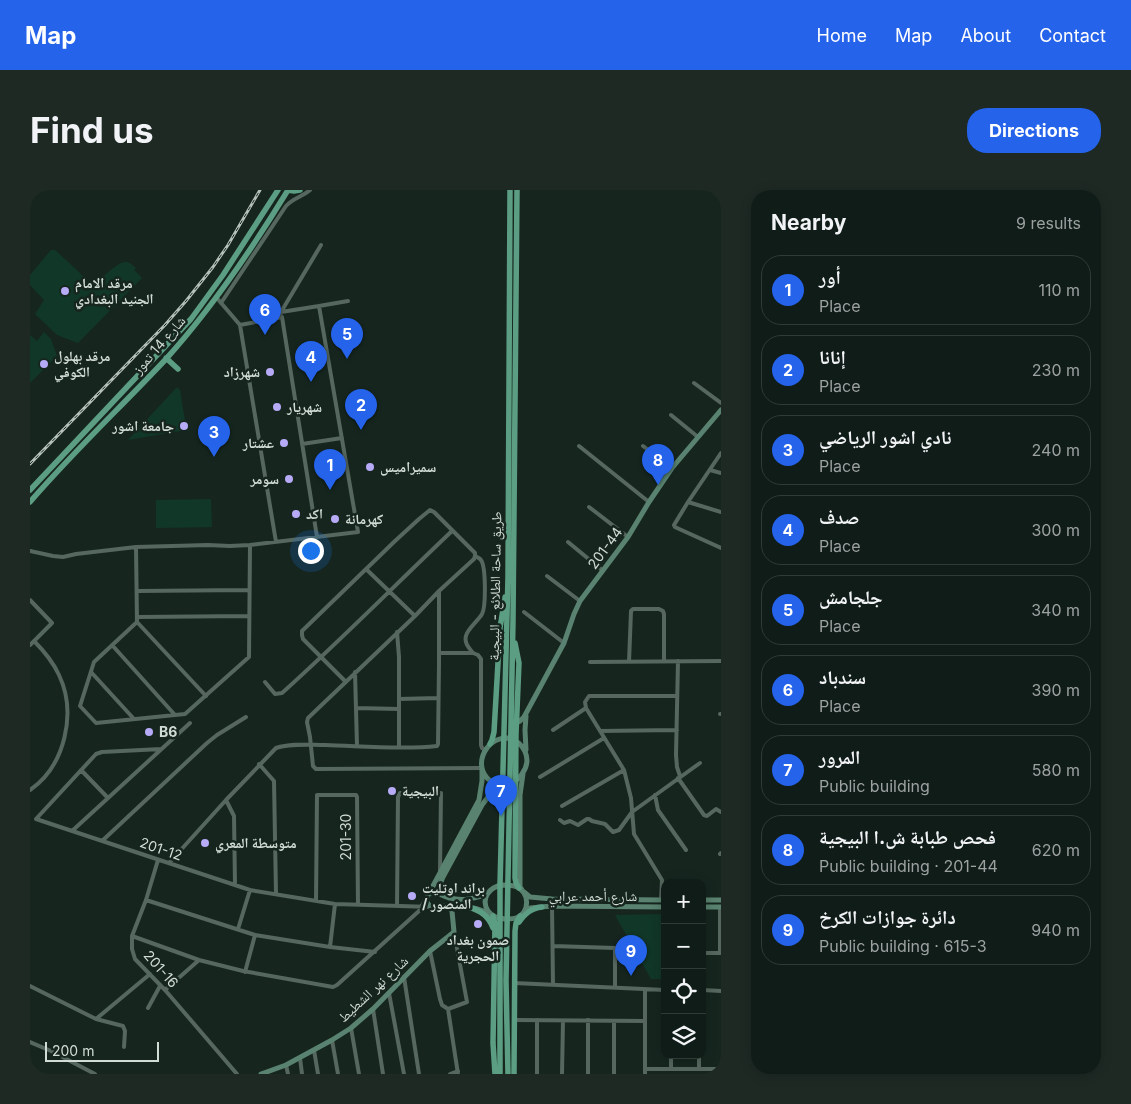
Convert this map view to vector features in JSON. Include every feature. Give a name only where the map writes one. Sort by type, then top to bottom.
[{"type":"main road","name":"شارع 14 تموز","points":[[30,490],[190,319],[223,275],[278,190]]},
{"type":"main road","name":"شارع 14 تموز","points":[[30,502],[62,465],[166,358],[216,297],[288,190]]},
{"type":"main road","points":[[288,190],[300,190]]},
{"type":"main road","name":"طريق ساحة الطلائع - البيجية","points":[[510,190],[508,577],[512,667]]},
{"type":"main road","name":"طريق ساحة الطلائع - البيجية","points":[[503,982],[513,621],[517,190]]},
{"type":"main road","points":[[166,358],[178,369]]},
{"type":"main road","name":"201-44","points":[[506,738],[510,737],[513,725],[523,719],[564,643],[580,601],[628,537],[672,468],[721,410]]},
{"type":"main road","points":[[434,907],[429,906],[428,896],[479,800],[482,781],[481,762],[494,732],[500,621],[508,577]]},
{"type":"main road","points":[[512,667],[516,734],[516,881],[527,897],[527,904],[516,923],[515,936],[514,1074]]},
{"type":"main road","name":"201-44","points":[[527,711],[524,725],[527,756]]},
{"type":"main road","points":[[490,744],[506,738],[514,740],[520,744],[527,756],[520,795],[520,887],[522,890]]},
{"type":"main road","points":[[482,769],[485,776],[491,781],[497,785],[505,785]]},
{"type":"main road","points":[[449,898],[440,890],[443,876],[482,804],[495,790],[515,782],[524,770]]},
{"type":"main road","points":[[520,876],[528,892],[542,898]]},
{"type":"main road","points":[[428,896],[434,892],[449,898],[476,897],[483,895],[494,886],[502,885],[516,886],[522,890]]},
{"type":"main road","points":[[491,889],[486,895],[485,904],[488,912],[498,918],[509,919],[522,914]]},
{"type":"main road","name":"شارع أحمد عرابي","points":[[522,890],[530,897],[542,898],[661,900]]},
{"type":"main road","points":[[706,900],[721,900]]},
{"type":"main road","points":[[443,906],[450,908],[452,911],[454,932]]},
{"type":"main road","points":[[453,916],[455,909],[465,906],[478,910],[489,919],[495,942]]},
{"type":"main road","name":"201-12","points":[[434,907],[465,906],[481,909],[493,916]]},
{"type":"main road","name":"شارع أحمد عرابي","points":[[522,914],[530,908],[552,906],[661,907]]},
{"type":"main road","points":[[515,936],[517,927],[523,917],[534,908],[542,907]]},
{"type":"main road","points":[[706,907],[720,907]]},
{"type":"main road","points":[[493,916],[495,924],[494,1074]]},
{"type":"main road","name":"شارع نهر الشطيط","points":[[262,1074],[300,1058],[350,1028],[372,1009],[430,951],[454,932]]},
{"type":"main road","points":[[500,1074],[503,982]]},
{"type":"main road","points":[[503,982],[508,1074]]},
{"type":"street","points":[[221,303],[286,206],[292,200],[310,190]]},
{"type":"street","points":[[317,537],[281,312],[321,245]]},
{"type":"street","points":[[216,297],[240,325],[276,542]]},
{"type":"street","points":[[281,312],[348,302]]},
{"type":"street","points":[[30,551],[59,557],[136,547],[250,545],[358,532],[319,306]]},
{"type":"street","points":[[240,325],[282,317]]},
{"type":"street","points":[[694,383],[721,403]]},
{"type":"street","points":[[671,415],[698,437]]},
{"type":"street","points":[[302,444],[342,438]]},
{"type":"street","points":[[579,446],[649,502]]},
{"type":"street","points":[[643,446],[672,468]]},
{"type":"street","points":[[721,453],[688,502],[674,527],[721,548]]},
{"type":"street","points":[[710,470],[721,473]]},
{"type":"street","points":[[688,502],[721,512]]},
{"type":"street","points":[[589,507],[628,537]]},
{"type":"street","points":[[345,681],[303,639],[302,631],[418,519],[430,510],[482,561],[484,570],[483,613],[466,633],[465,638],[467,646],[482,661],[481,745],[485,750]]},
{"type":"street","points":[[265,682],[275,694],[282,693],[322,657],[452,531]]},
{"type":"street","points":[[568,542],[602,570]]},
{"type":"street","points":[[137,622],[94,662],[80,706],[96,723],[185,714],[249,657],[250,545]]},
{"type":"street","points":[[136,547],[137,622],[206,696]]},
{"type":"street","points":[[475,556],[415,616],[345,681],[308,718],[307,722],[313,766],[316,770],[482,769]]},
{"type":"street","points":[[366,569],[415,616]]},
{"type":"street","points":[[547,576],[580,601]]},
{"type":"street","points":[[137,591],[249,590]]},
{"type":"street","points":[[169,863],[276,748],[311,745],[437,746],[439,591]]},
{"type":"street","points":[[30,600],[52,623],[30,644]]},
{"type":"street","points":[[629,662],[631,611],[633,609],[659,609],[663,611],[664,661]]},
{"type":"street","points":[[524,612],[564,643]]},
{"type":"street","points":[[137,617],[249,616]]},
{"type":"street","points":[[398,632],[399,747]]},
{"type":"street","points":[[30,790],[48,772],[59,755],[65,736],[68,716],[66,696],[60,676],[50,659],[34,641]]},
{"type":"street","points":[[112,645],[175,715]]},
{"type":"street","points":[[439,653],[473,653]]},
{"type":"street","points":[[678,661],[676,762],[679,777],[704,815],[707,816],[716,810],[721,812]]},
{"type":"street","points":[[590,662],[721,661]]},
{"type":"street","points":[[91,672],[134,719]]},
{"type":"street","points":[[355,672],[358,746]]},
{"type":"street","points":[[661,879],[634,834],[631,798],[624,770],[586,708],[585,700],[590,696],[678,696]]},
{"type":"street","points":[[399,699],[438,698]]},
{"type":"street","points":[[356,708],[399,709]]},
{"type":"street","points":[[553,730],[586,708]]},
{"type":"street","points":[[102,841],[207,743],[246,717]]},
{"type":"street","points":[[72,831],[190,723]]},
{"type":"street","points":[[600,730],[677,730]]},
{"type":"street","points":[[540,777],[604,738]]},
{"type":"street","points":[[36,819],[99,752],[161,749]]},
{"type":"street","points":[[560,820],[564,823],[570,821],[578,825],[589,819],[605,824],[613,832],[619,830],[632,812],[700,763]]},
{"type":"street","points":[[260,764],[274,781],[276,894]]},
{"type":"street","points":[[81,770],[108,798]]},
{"type":"street","points":[[562,806],[624,770]]},
{"type":"street","points":[[397,906],[398,797],[400,793],[441,793],[440,872]]},
{"type":"street","name":"201-30","points":[[316,901],[317,795],[356,795],[358,905]]},
{"type":"street","points":[[655,795],[658,810],[686,850]]},
{"type":"street","points":[[226,800],[234,816],[235,885]]},
{"type":"street","name":"201-12","points":[[30,817],[250,890],[335,904],[434,907]]},
{"type":"street","points":[[158,860],[146,900],[132,936],[199,960],[245,972],[333,987],[338,985],[419,911],[428,896]]},
{"type":"street","points":[[238,929],[250,890]]},
{"type":"street","points":[[146,900],[255,935],[374,952]]},
{"type":"street","points":[[330,947],[335,904]]},
{"type":"street","points":[[552,906],[553,984]]},
{"type":"street","points":[[706,953],[720,953],[720,907]]},
{"type":"street","points":[[448,1009],[467,1002],[454,932]]},
{"type":"street","points":[[245,972],[255,935]]},
{"type":"street","name":"201-16","points":[[132,936],[132,949],[135,959],[165,990],[236,1074]]},
{"type":"street","points":[[553,946],[615,948],[615,987]]},
{"type":"street","points":[[430,951],[440,999],[442,1005],[448,1009],[458,1072],[450,1074]]},
{"type":"street","points":[[165,990],[199,960]]},
{"type":"street","points":[[96,1019],[150,974]]},
{"type":"street","points":[[404,976],[420,1074]]},
{"type":"street","points":[[514,983],[661,990]]},
{"type":"street","points":[[30,986],[96,1019],[123,1026],[125,1031],[124,1047]]},
{"type":"street","points":[[148,1008],[160,986]]},
{"type":"street","points":[[645,990],[645,1074]]},
{"type":"street","points":[[706,990],[721,990]]},
{"type":"street","points":[[389,992],[404,1074]]},
{"type":"street","points":[[372,1009],[383,1074]]},
{"type":"street","points":[[514,1020],[645,1021]]},
{"type":"street","points":[[537,1020],[537,1074]]},
{"type":"street","points":[[562,1074],[563,1020]]},
{"type":"street","points":[[588,1020],[588,1074]]},
{"type":"street","points":[[614,1020],[614,1074]]},
{"type":"street","points":[[350,1028],[359,1074]]},
{"type":"street","points":[[332,1040],[338,1074]]},
{"type":"street","points":[[30,1042],[95,1074]]},
{"type":"street","points":[[314,1050],[318,1074]]},
{"type":"street","points":[[300,1058],[302,1074]]},
{"type":"street","points":[[671,1059],[671,1068]]},
{"type":"street","points":[[699,1059],[699,1069]]},
{"type":"street","points":[[286,1065],[288,1074]]},
{"type":"street","points":[[645,1069],[721,1069]]},
{"type":"street","points":[[706,1074],[707,1069]]},
{"type":"green space","points":[[51,250],[55,250],[92,286],[113,268],[125,262],[136,268],[134,270],[142,278],[78,343],[57,335],[35,314],[44,300],[30,285],[30,275]]},
{"type":"green space","points":[[44,332],[51,339],[57,356],[30,383],[30,335],[37,341]]},
{"type":"green space","points":[[176,388],[180,390],[186,430],[128,440]]},
{"type":"green space","points":[[211,499],[212,527],[156,528],[156,500]]},
{"type":"green space","points":[[661,914],[661,979],[651,979],[615,915]]},
{"type":"railway","points":[[30,464],[186,301],[228,245],[260,190]]},
{"type":"place","name":"مرقد الامام الجنيد البغدادي","points":[[65,291]]},
{"type":"place","name":"سندباد","points":[[265,335]]},
{"type":"place","name":"جلجامش","points":[[347,359]]},
{"type":"place","name":"مرقد بهلول الكوفي","points":[[44,364]]},
{"type":"place","name":"شهرزاد","points":[[270,372]]},
{"type":"place","name":"صدف","points":[[311,382]]},
{"type":"place","name":"شهريار","points":[[277,407]]},
{"type":"place","name":"جامعة اشور","points":[[184,426]]},
{"type":"place","name":"إنانا","points":[[361,430]]},
{"type":"place","name":"عشتار","points":[[284,443]]},
{"type":"place","name":"نادي اشور الرياضي","points":[[214,457]]},
{"type":"place","name":"سميراميس","points":[[370,467]]},
{"type":"place","name":"سومر","points":[[289,479]]},
{"type":"place","name":"فحص طبابة ش.ا البيجية","points":[[658,485]]},
{"type":"place","name":"أور","points":[[330,490]]},
{"type":"place","name":"اكد","points":[[296,514]]},
{"type":"place","name":"كهرمانة","points":[[335,519]]},
{"type":"place","name":"B6","points":[[149,732]]},
{"type":"place","name":"البيجية","points":[[392,791]]},
{"type":"place","name":"المرور","points":[[501,816]]},
{"type":"place","name":"متوسطة المعري","points":[[205,843]]},
{"type":"place","name":"براند اوتليت / المنصور","points":[[412,896]]},
{"type":"place","name":"صمون بغداد الحجرية","points":[[478,924]]},
{"type":"place","name":"دائرة جوازات الكرخ","points":[[631,976]]}]
